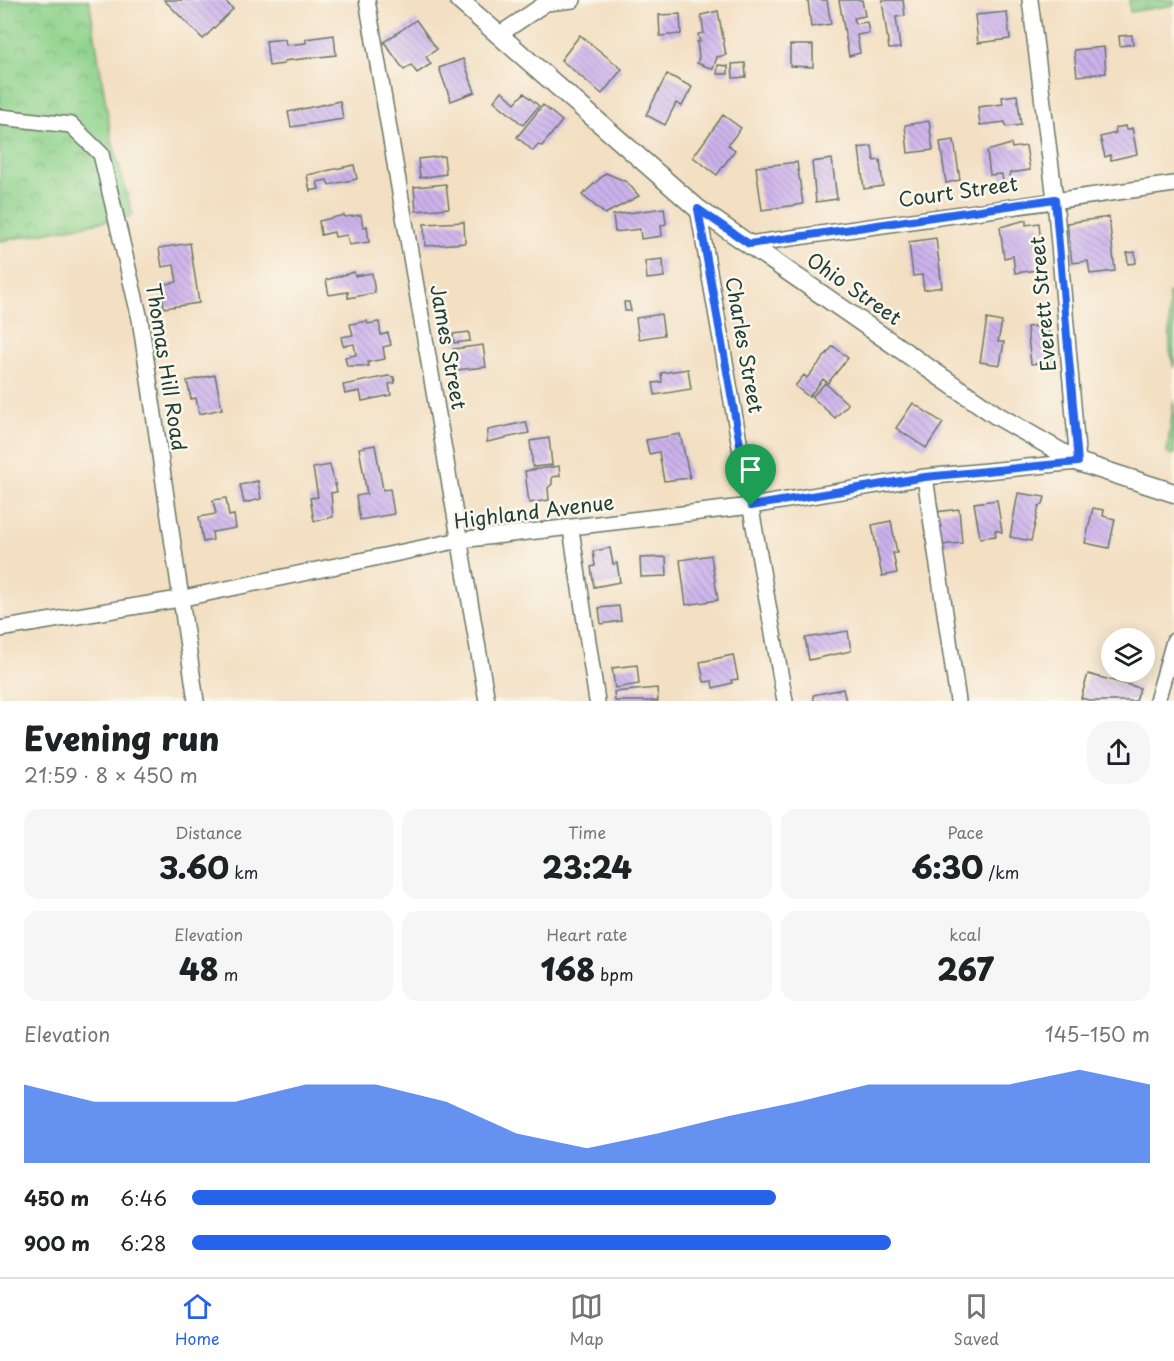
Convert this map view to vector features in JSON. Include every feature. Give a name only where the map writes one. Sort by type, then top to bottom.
[{"type":"street","name":"James Street","points":[[367,0],[487,701]]},
{"type":"street","name":"Ohio Street","points":[[459,0],[698,209],[996,415],[1078,462],[1174,493]]},
{"type":"street","points":[[500,34],[546,2],[573,0]]},
{"type":"street","name":"Everett Street","points":[[1030,0],[1055,199],[1078,462]]},
{"type":"street","name":"Thomas Hill Road","points":[[0,117],[71,125],[101,154],[140,319],[179,599],[196,701]]},
{"type":"street","name":"Court Street","points":[[749,244],[1174,184]]},
{"type":"street","name":"Charles Street","points":[[698,209],[785,701]]},
{"type":"street","name":"Highland Avenue","points":[[0,629],[179,599],[460,540],[572,529],[751,506],[925,477],[1078,462]]},
{"type":"street","points":[[925,477],[958,701]]},
{"type":"street","points":[[572,529],[597,701]]},
{"type":"street","points":[[1158,701],[1174,640]]},
{"type":"green space","points":[[0,0],[89,0],[112,141],[133,216],[0,241]]},
{"type":"green space","points":[[1129,0],[1174,0],[1174,5],[1130,12]]},
{"type":"green space","points":[[1174,292],[1174,368],[1170,350],[1169,293]]},
{"type":"green space","points":[[1174,399],[1174,455],[1167,453]]},
{"type":"building","points":[[164,0],[224,0],[233,9],[203,39]]},
{"type":"building","points":[[808,0],[827,0],[831,24],[811,27]]},
{"type":"building","points":[[839,0],[862,0],[865,16],[854,18],[855,24],[867,22],[869,33],[857,35],[860,53],[849,56]]},
{"type":"building","points":[[882,0],[903,0],[905,16],[896,17],[900,48],[889,49]]},
{"type":"building","points":[[718,11],[726,55],[717,57],[713,69],[697,63],[699,57],[697,42],[700,42],[698,34],[704,33],[701,15]]},
{"type":"building","points":[[1007,12],[1010,39],[978,43],[975,15]]},
{"type":"building","points":[[680,14],[681,34],[660,36],[659,15]]},
{"type":"building","points":[[416,20],[437,49],[426,57],[431,64],[417,73],[411,65],[404,70],[384,42]]},
{"type":"building","points":[[334,35],[336,55],[284,61],[284,64],[269,66],[266,41],[285,39],[286,45],[306,43],[306,39]]},
{"type":"building","points":[[580,35],[622,69],[602,94],[561,60]]},
{"type":"building","points":[[1132,35],[1133,44],[1120,46],[1119,36]]},
{"type":"building","points":[[790,45],[813,45],[813,67],[790,66]]},
{"type":"building","points":[[1104,47],[1106,73],[1077,76],[1074,50]]},
{"type":"building","points":[[463,59],[475,92],[451,101],[439,68]]},
{"type":"building","points":[[745,63],[746,77],[733,78],[732,64]]},
{"type":"building","points":[[718,65],[728,66],[728,74],[717,74]]},
{"type":"building","points":[[667,74],[692,87],[682,106],[676,103],[665,125],[646,115]]},
{"type":"building","points":[[502,91],[515,103],[524,93],[539,106],[523,125],[494,101]]},
{"type":"building","points":[[1017,95],[1021,125],[1006,127],[1005,122],[980,125],[978,107],[1003,104],[1002,97]]},
{"type":"building","points":[[340,101],[343,119],[291,127],[288,112]]},
{"type":"building","points":[[543,105],[562,121],[542,146],[538,145],[533,151],[517,137]]},
{"type":"building","points":[[723,115],[741,128],[728,145],[735,150],[717,175],[693,157]]},
{"type":"building","points":[[929,121],[933,150],[908,153],[905,125]]},
{"type":"building","points":[[1125,126],[1126,130],[1132,128],[1137,154],[1111,160],[1110,155],[1105,157],[1100,137],[1116,133],[1115,128]]},
{"type":"building","points":[[954,140],[960,180],[946,183],[940,142]]},
{"type":"building","points":[[1011,144],[1012,148],[1026,146],[1030,170],[1010,173],[1011,181],[1003,182],[1002,174],[990,175],[987,151]]},
{"type":"building","points":[[872,146],[874,161],[880,160],[883,186],[864,189],[859,148]]},
{"type":"building","points":[[444,156],[446,174],[420,178],[418,159]]},
{"type":"building","points":[[832,159],[837,199],[816,202],[812,162]]},
{"type":"building","points":[[797,162],[803,204],[762,210],[756,167]]},
{"type":"building","points":[[354,165],[357,179],[329,185],[327,180],[317,182],[319,189],[310,191],[307,175]]},
{"type":"building","points":[[606,173],[627,182],[639,196],[605,214],[582,195]]},
{"type":"building","points":[[446,184],[449,208],[416,211],[414,187]]},
{"type":"building","points":[[664,208],[666,224],[661,225],[662,236],[641,239],[640,229],[615,232],[613,215]]},
{"type":"building","points":[[344,215],[345,217],[361,215],[363,227],[367,226],[369,242],[349,245],[347,235],[335,237],[334,232],[321,235],[319,221]]},
{"type":"building","points":[[1109,217],[1115,271],[1090,274],[1088,261],[1072,263],[1067,223]]},
{"type":"building","points":[[1026,220],[1026,225],[1039,223],[1041,246],[1034,247],[1037,270],[1015,273],[1013,256],[1004,258],[1000,227]]},
{"type":"building","points":[[464,222],[465,243],[425,246],[424,224]]},
{"type":"building","points":[[936,238],[942,287],[924,290],[922,275],[913,276],[909,242]]},
{"type":"building","points":[[190,243],[199,303],[164,308],[161,285],[177,282],[174,265],[162,267],[159,248]]},
{"type":"building","points":[[1135,252],[1136,263],[1128,264],[1127,253]]},
{"type":"building","points":[[663,259],[664,277],[647,279],[645,261]]},
{"type":"building","points":[[354,272],[355,276],[372,273],[375,293],[348,298],[348,292],[329,295],[326,280]]},
{"type":"building","points":[[624,302],[629,302],[631,311],[625,311]]},
{"type":"building","points":[[661,314],[664,335],[639,339],[636,318]]},
{"type":"building","points":[[987,319],[1002,322],[998,342],[1004,342],[1000,365],[980,362]]},
{"type":"building","points":[[367,321],[368,324],[379,322],[381,335],[388,333],[391,345],[383,347],[385,359],[368,362],[369,366],[347,366],[345,357],[356,355],[354,344],[343,346],[341,337],[353,335],[350,324]]},
{"type":"building","points":[[1048,325],[1052,362],[1031,364],[1027,327]]},
{"type":"building","points":[[469,332],[470,341],[454,343],[453,334]]},
{"type":"building","points":[[483,345],[486,367],[455,370],[453,349]]},
{"type":"building","points":[[833,346],[848,358],[828,383],[823,379],[809,397],[795,386],[804,375],[807,378]]},
{"type":"building","points":[[688,369],[691,389],[655,395],[653,383],[662,382],[661,373]]},
{"type":"building","points":[[215,375],[222,409],[199,414],[196,398],[191,399],[187,381]]},
{"type":"building","points":[[388,376],[394,377],[395,383],[389,384],[391,395],[362,401],[360,391],[345,394],[343,385]]},
{"type":"building","points":[[825,383],[848,404],[835,418],[812,397]]},
{"type":"building","points":[[913,403],[943,423],[926,448],[896,428]]},
{"type":"building","points":[[526,422],[529,433],[487,442],[488,430]]},
{"type":"building","points":[[680,434],[690,478],[664,481],[659,452],[649,454],[646,440]]},
{"type":"building","points":[[549,438],[552,465],[533,467],[530,441]]},
{"type":"building","points":[[375,445],[383,490],[390,489],[394,514],[360,520],[356,496],[367,494],[359,448]]},
{"type":"building","points":[[330,465],[337,492],[331,493],[333,517],[314,521],[310,498],[318,497],[313,468]]},
{"type":"building","points":[[559,466],[560,476],[552,477],[552,484],[548,488],[549,500],[529,503],[525,471]]},
{"type":"building","points":[[258,481],[261,499],[244,503],[240,485]]},
{"type":"building","points":[[1018,493],[1045,497],[1043,504],[1039,506],[1031,541],[1010,537]]},
{"type":"building","points":[[226,498],[229,516],[234,515],[236,528],[212,532],[213,540],[203,542],[199,517],[216,514],[213,500]]},
{"type":"building","points":[[997,500],[1002,532],[995,530],[996,536],[980,538],[974,503]]},
{"type":"building","points":[[1093,508],[1104,510],[1103,516],[1115,519],[1109,548],[1085,543]]},
{"type":"building","points":[[959,509],[962,543],[940,545],[936,512]]},
{"type":"building","points":[[891,521],[897,553],[893,553],[897,573],[882,576],[872,525]]},
{"type":"building","points":[[610,548],[613,564],[617,563],[620,582],[594,587],[591,567],[595,566],[593,551]]},
{"type":"building","points":[[711,555],[718,600],[686,605],[680,560]]},
{"type":"building","points":[[666,557],[667,576],[641,577],[640,558]]},
{"type":"building","points":[[619,606],[621,621],[601,624],[599,608]]},
{"type":"building","points":[[848,631],[851,651],[809,660],[805,638]]},
{"type":"building","points":[[733,655],[738,679],[713,688],[712,681],[704,682],[700,662]]},
{"type":"building","points":[[637,665],[639,684],[615,688],[612,668]]},
{"type":"building","points":[[1088,674],[1101,678],[1101,682],[1118,682],[1140,688],[1136,701],[1092,701],[1081,698]]},
{"type":"building","points":[[657,688],[658,701],[615,701],[614,692]]},
{"type":"building","points":[[843,689],[846,701],[814,701],[813,695]]},
{"type":"route","points":[[1055,199],[1078,462],[925,477],[751,506],[698,209],[749,244],[1055,199]]}]
